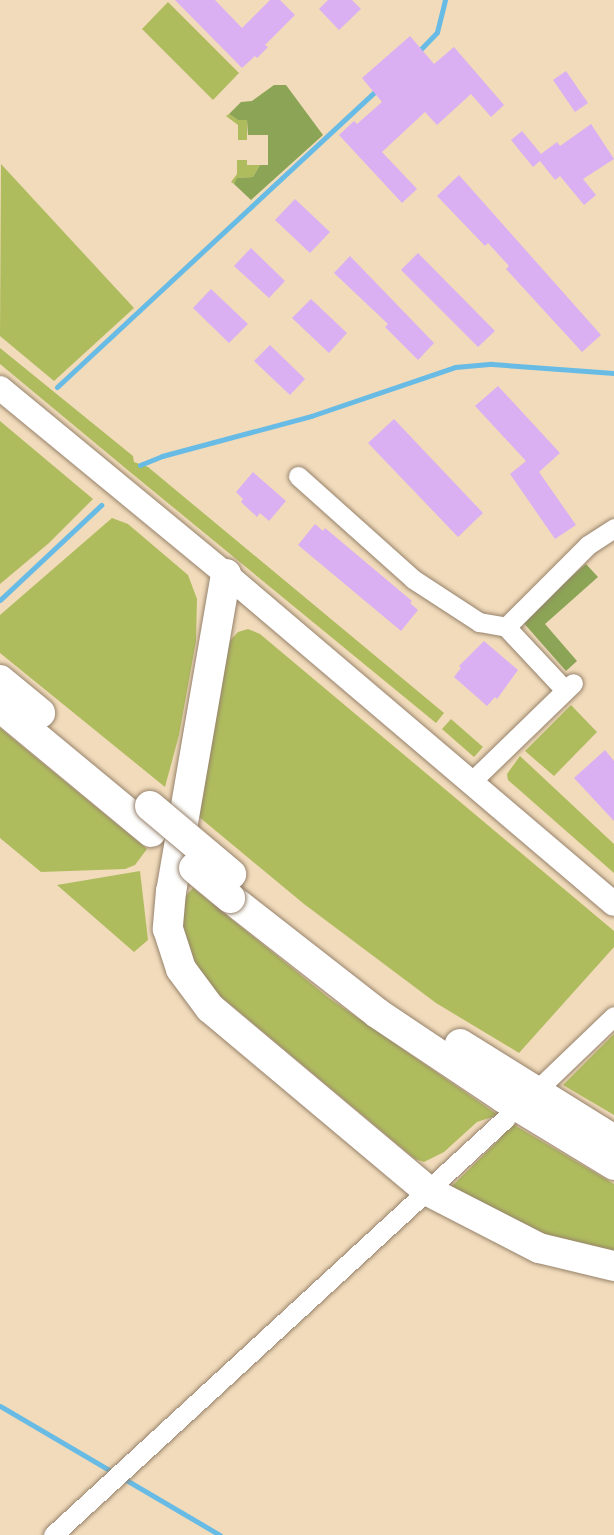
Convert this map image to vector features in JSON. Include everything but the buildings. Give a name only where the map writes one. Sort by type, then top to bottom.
[{"type":"highway","points":[[226,574],[171,891],[168,929],[181,969],[210,1008],[428,1191],[539,1248],[614,1266]]},
{"type":"highway","points":[[0,681],[150,819]]},
{"type":"highway","points":[[0,706],[150,819],[377,1013],[504,1098],[614,1165]]},
{"type":"highway","points":[[231,886],[385,995],[614,1140]]},
{"type":"main road","points":[[0,388],[226,574],[614,904]]},
{"type":"street","points":[[298,476],[413,579],[479,622],[506,627],[569,686],[471,782]]},
{"type":"street","points":[[506,627],[588,545],[614,528]]},
{"type":"street","points":[[543,1084],[614,1016]]},
{"type":"street","points":[[53,1535],[506,1118]]},
{"type":"green space","points":[[168,2],[239,73],[213,100],[142,29]]},
{"type":"green space","points":[[274,85],[286,85],[323,135],[251,200],[234,184],[237,178],[253,177],[260,165],[268,165],[268,135],[248,135],[247,120],[238,120],[229,114],[241,102],[252,101]]},
{"type":"green space","points":[[229,114],[238,120],[247,120],[247,140],[238,140],[238,125],[226,116]]},
{"type":"green space","points":[[237,160],[247,160],[247,165],[260,165],[253,177],[238,178],[234,184],[231,182],[237,174]]},
{"type":"green space","points":[[1,164],[134,308],[54,381],[0,336]]},
{"type":"green space","points":[[0,348],[133,456],[134,462],[148,467],[444,713],[436,723],[0,364]]},
{"type":"green space","points":[[0,421],[93,499],[49,543],[0,584]]},
{"type":"green space","points":[[112,518],[128,524],[188,575],[197,599],[196,641],[179,735],[165,787],[0,653],[0,615]]},
{"type":"green space","points":[[586,564],[598,577],[545,624],[577,661],[566,671],[521,620]]},
{"type":"green space","points":[[248,629],[260,634],[614,931],[614,947],[519,1053],[436,1003],[304,904],[198,816],[226,645],[238,632]]},
{"type":"green space","points":[[571,705],[597,732],[554,776],[525,751]]},
{"type":"green space","points":[[451,719],[483,747],[474,757],[442,729]]},
{"type":"green space","points":[[0,728],[147,849],[135,865],[125,869],[41,872],[0,838]]},
{"type":"green space","points":[[520,756],[614,844],[614,873],[508,780],[507,774]]},
{"type":"green space","points":[[140,871],[148,940],[134,952],[57,885]]},
{"type":"green space","points":[[193,888],[329,998],[498,1115],[477,1122],[444,1152],[424,1162],[415,1159],[206,984],[189,956],[181,924],[181,901]]},
{"type":"green space","points":[[614,1034],[614,1115],[563,1085]]},
{"type":"green space","points":[[511,1123],[614,1184],[614,1255],[552,1238],[517,1224],[451,1187],[498,1141]]},
{"type":"waterway","points":[[416,54],[437,32],[445,0]]},
{"type":"waterway","points":[[57,387],[378,89]]},
{"type":"waterway","points":[[140,465],[162,456],[311,416],[455,367],[492,364],[614,373]]},
{"type":"waterway","points":[[0,600],[101,505]]},
{"type":"waterway","points":[[0,1406],[220,1535]]}]
